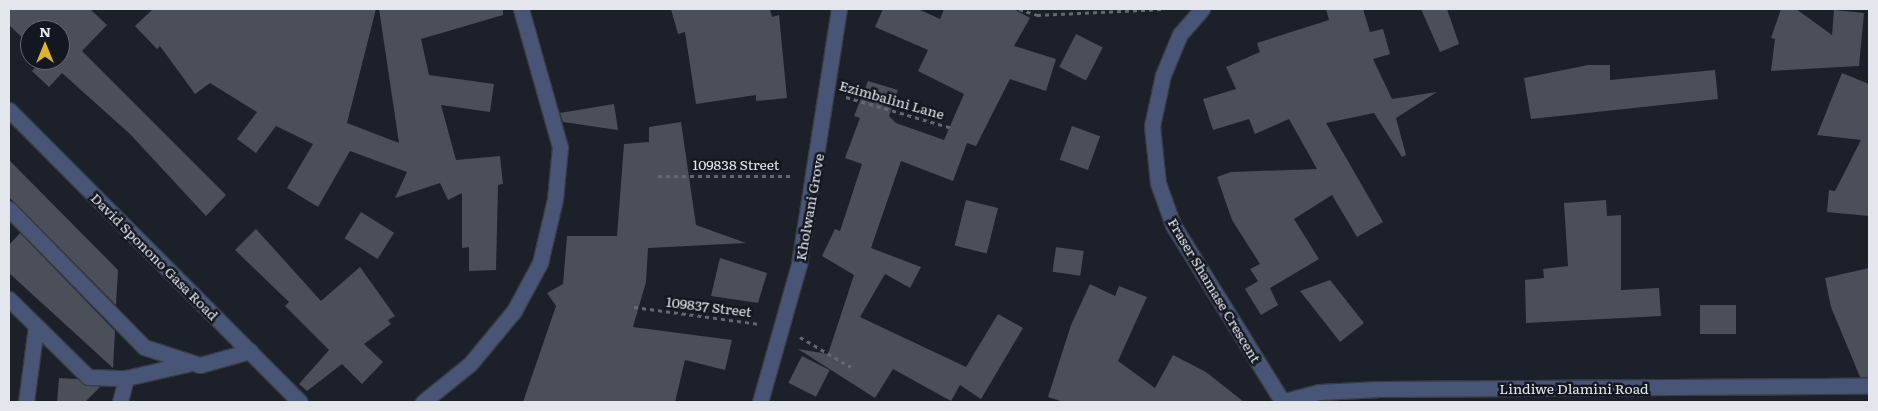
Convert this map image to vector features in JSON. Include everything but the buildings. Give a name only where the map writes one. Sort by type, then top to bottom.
[{"type":"street","points":[[423,402],[476,357],[514,311],[540,263],[555,199],[560,147],[521,9]]},
{"type":"street","name":"Kholwani Grove","points":[[760,402],[799,264],[815,176],[839,9]]},
{"type":"street","name":"Fraser Shamase Crescent","points":[[1202,9],[1180,34],[1163,75],[1152,126],[1158,183],[1173,225],[1282,402]]},
{"type":"street","name":"David Sponono Gasa Road","points":[[9,110],[300,402]]},
{"type":"street","points":[[9,209],[144,347],[189,364]]},
{"type":"street","points":[[9,299],[88,377],[126,378],[189,364],[218,363],[250,352]]},
{"type":"street","points":[[26,402],[36,326]]},
{"type":"street","points":[[120,402],[126,378]]},
{"type":"street","name":"Lindiwe Dlamini Road","points":[[1282,402],[1319,392],[1380,389],[1869,386]]},
{"type":"path","points":[[1019,9],[1037,15],[1163,9]]},
{"type":"path","name":"Ezimbalini Lane","points":[[827,92],[952,128]]},
{"type":"path","name":"109838 Street","points":[[658,176],[815,176]]},
{"type":"path","name":"109837 Street","points":[[634,307],[782,326]]},
{"type":"path","points":[[782,326],[851,367]]}]
